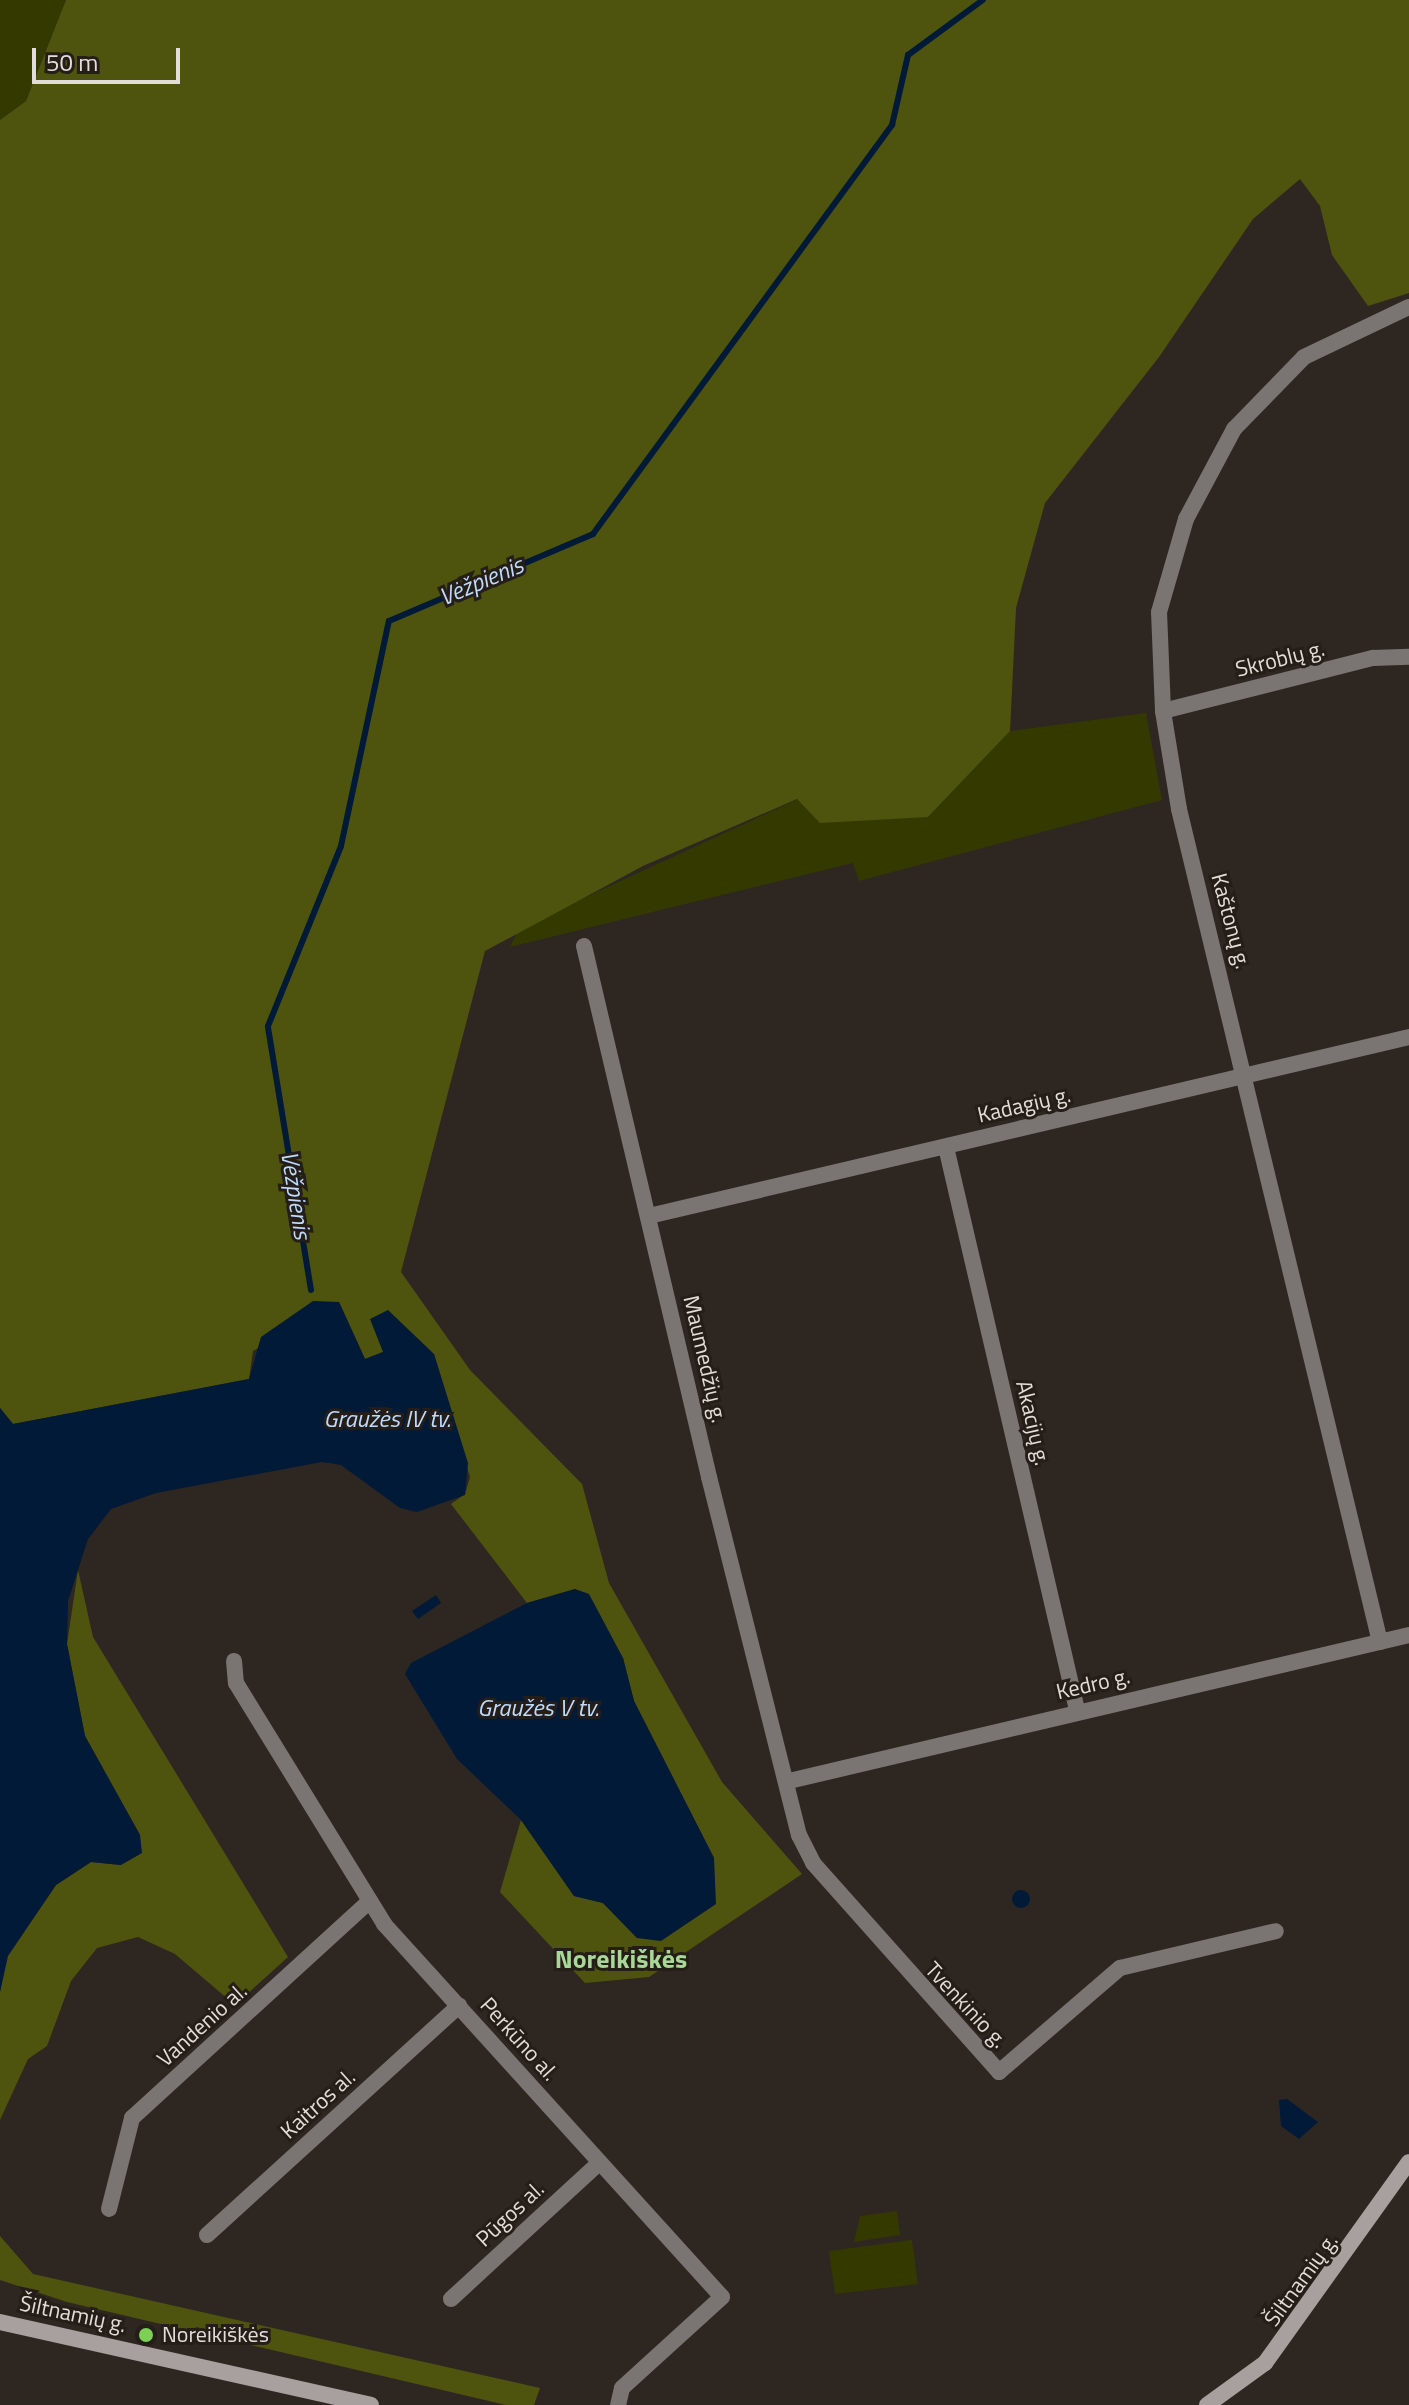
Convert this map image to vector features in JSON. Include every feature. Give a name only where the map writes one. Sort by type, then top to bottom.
[{"type":"main road","name":"Šiltnamių g.","points":[[1210,2404],[1265,2363],[1308,2312],[1409,2162]]},
{"type":"main road","name":"Šiltnamių g.","points":[[0,2322],[371,2405]]},
{"type":"street","name":"Kaštonų g.","points":[[1380,1642],[1248,1075],[1179,809],[1163,711],[1159,612],[1206,474],[1234,429],[1304,357],[1409,307]]},
{"type":"street","name":"Skroblų g.","points":[[1163,711],[1373,658],[1409,657]]},
{"type":"street","name":"Maumedžių g.","points":[[584,946],[789,1781]]},
{"type":"street","name":"Kadagių g.","points":[[649,1216],[1409,1037]]},
{"type":"street","name":"Akacijų g.","points":[[946,1147],[1077,1710]]},
{"type":"street","name":"Kedro g.","points":[[789,1781],[1077,1710],[1409,1635]]},
{"type":"street","name":"Perkūno al.","points":[[234,1661],[236,1683],[370,1901],[459,2006],[722,2297],[622,2388],[618,2405]]},
{"type":"street","name":"Tvenkinio g.","points":[[789,1781],[799,1835],[813,1863],[999,2072],[1120,1968],[1276,1931]]},
{"type":"street","name":"Vandenio al.","points":[[109,2209],[132,2118],[370,1901]]},
{"type":"street","name":"Kaitros al.","points":[[207,2235],[459,2006]]},
{"type":"street","name":"Pūgos al.","points":[[451,2299],[600,2162]]},
{"type":"green space","points":[[0,0],[66,0],[26,101],[0,120]]},
{"type":"green space","points":[[66,0],[1409,0],[1409,293],[1368,306],[1332,255],[1320,206],[1300,179],[1253,219],[1159,357],[1045,503],[1016,608],[1010,731],[928,817],[820,823],[797,799],[643,866],[485,951],[401,1272],[470,1370],[582,1484],[609,1583],[722,1782],[802,1874],[649,1977],[585,1983],[500,1892],[521,1820],[574,1896],[603,1903],[637,1938],[714,1858],[634,1701],[623,1658],[575,1589],[527,1603],[451,1504],[465,1494],[470,1477],[434,1354],[383,1352],[365,1359],[339,1302],[253,1351],[249,1379],[13,1424],[0,1408],[0,120],[26,101]]},
{"type":"green space","points":[[1146,713],[1162,800],[859,881],[853,863],[510,947],[519,928],[798,799],[928,817],[1010,731]]},
{"type":"green space","points":[[78,1570],[93,1637],[288,1957],[235,2005],[175,1954],[138,1937],[97,1948],[71,1981],[47,2046],[28,2059],[0,2120],[0,1992],[7,1956],[56,1885],[91,1862],[121,1865],[140,1835],[85,1736],[67,1644]]},
{"type":"green space","points":[[897,2211],[900,2235],[854,2242],[860,2216]]},
{"type":"green space","points":[[0,2236],[33,2274],[540,2388],[534,2405],[506,2405],[67,2302],[0,2280]]},
{"type":"green space","points":[[912,2240],[918,2284],[835,2294],[829,2251]]},
{"type":"water","name":"Graužės IV tv.","points":[[313,1301],[339,1302],[365,1359],[383,1352],[370,1319],[388,1310],[434,1354],[468,1463],[465,1495],[417,1512],[400,1508],[341,1465],[322,1462],[156,1493],[111,1509],[88,1539],[68,1601],[67,1644],[85,1736],[140,1835],[142,1853],[121,1865],[91,1862],[56,1885],[8,1956],[0,1992],[0,1408],[13,1424],[249,1379],[261,1337]]},
{"type":"water","name":"Graužės V tv.","points":[[575,1589],[589,1594],[623,1658],[634,1701],[714,1858],[716,1904],[661,1941],[637,1938],[603,1903],[574,1896],[521,1820],[457,1759],[405,1674],[411,1663],[527,1603]]},
{"type":"water","points":[[436,1595],[441,1603],[418,1619],[412,1611]]},
{"type":"water","points":[[1021,1890],[1030,1899],[1021,1908],[1012,1899]]},
{"type":"water","points":[[1287,2099],[1318,2122],[1299,2139],[1281,2126],[1279,2100]]},
{"type":"waterway","name":"Vėžpienis","points":[[311,1290],[268,1026],[341,846],[389,621],[593,534],[892,125],[908,55],[983,0]]},
{"type":"place","name":"Noreikiškės","points":[[146,2335]]},
{"type":"district","name":"Noreikiškės","points":[[621,1959]]}]
